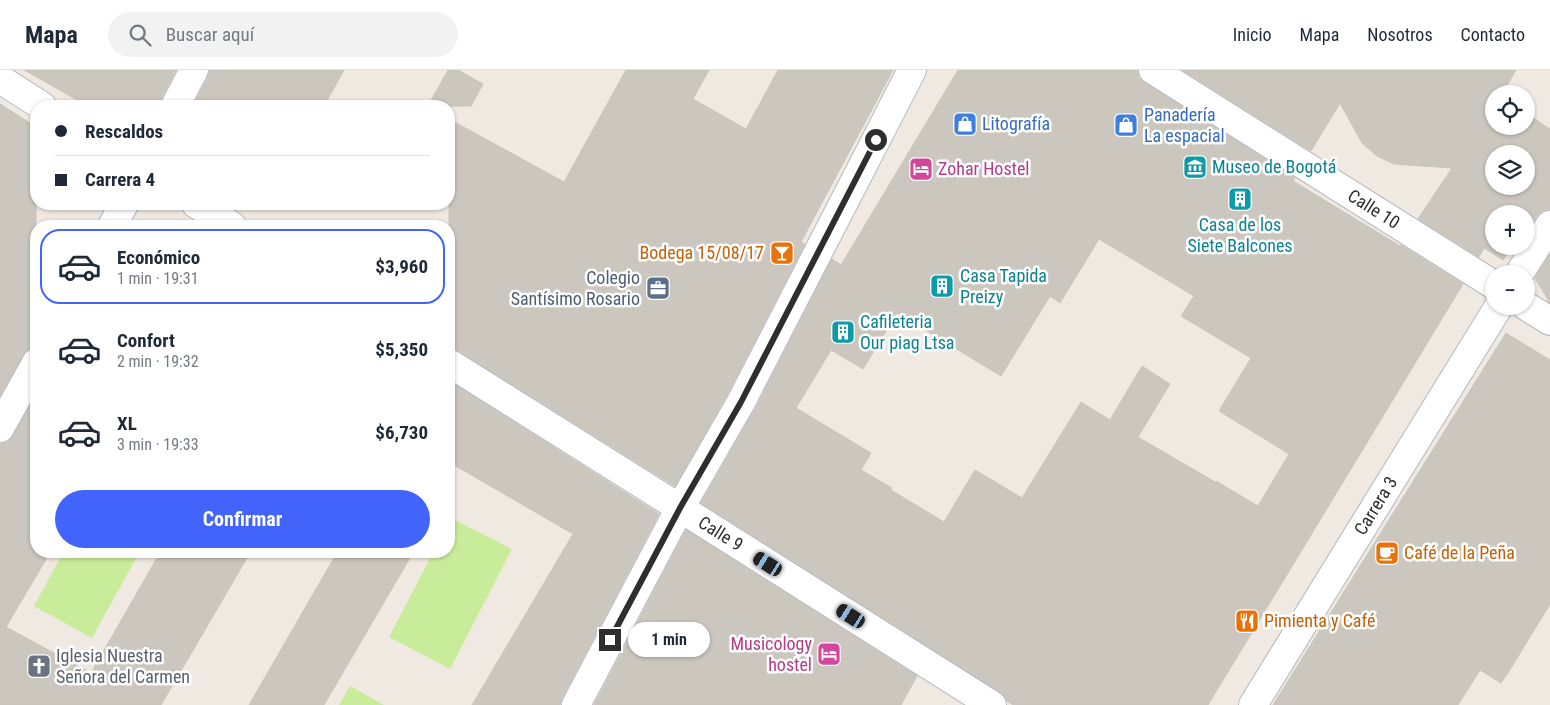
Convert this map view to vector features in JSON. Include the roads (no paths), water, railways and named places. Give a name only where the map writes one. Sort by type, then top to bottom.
[{"type":"street","points":[[178,100],[194,70]]},
{"type":"street","points":[[576,705],[680,508],[741,402],[912,70]]},
{"type":"street","name":"Calle 10","points":[[1154,70],[1485,279]]},
{"type":"street","points":[[0,79],[33,100]]},
{"type":"street","points":[[206,210],[222,220]]},
{"type":"street","points":[[1525,265],[1550,225]]},
{"type":"street","points":[[1535,312],[1550,321]]},
{"type":"street","name":"Carrera 3","points":[[1253,705],[1493,315]]},
{"type":"street","name":"Calle 9","points":[[455,367],[992,705]]},
{"type":"street","points":[[0,428],[30,374]]},
{"type":"place","name":"Litografía","points":[[965,124]]},
{"type":"place","name":"Panadería La espacial","points":[[1126,125]]},
{"type":"place","name":"Museo de Bogotá","points":[[1195,167]]},
{"type":"place","name":"Zohar Hostel","points":[[921,169]]},
{"type":"place","name":"Casa de los Siete Balcones","points":[[1240,199]]},
{"type":"place","name":"Bodega 15/08/17","points":[[782,253]]},
{"type":"place","name":"Casa Tapida Preizy","points":[[942,286]]},
{"type":"place","name":"Colegio Santísimo Rosario","points":[[658,288]]},
{"type":"place","name":"Cafileteria Our piag Ltsa","points":[[843,332]]},
{"type":"place","name":"Café de la Peña","points":[[1387,553]]},
{"type":"place","name":"Pimienta y Café","points":[[1247,621]]},
{"type":"place","name":"Musicology hostel","points":[[829,654]]},
{"type":"place","name":"Iglesia Nuestra Señora del Carmen","points":[[39,666]]}]
